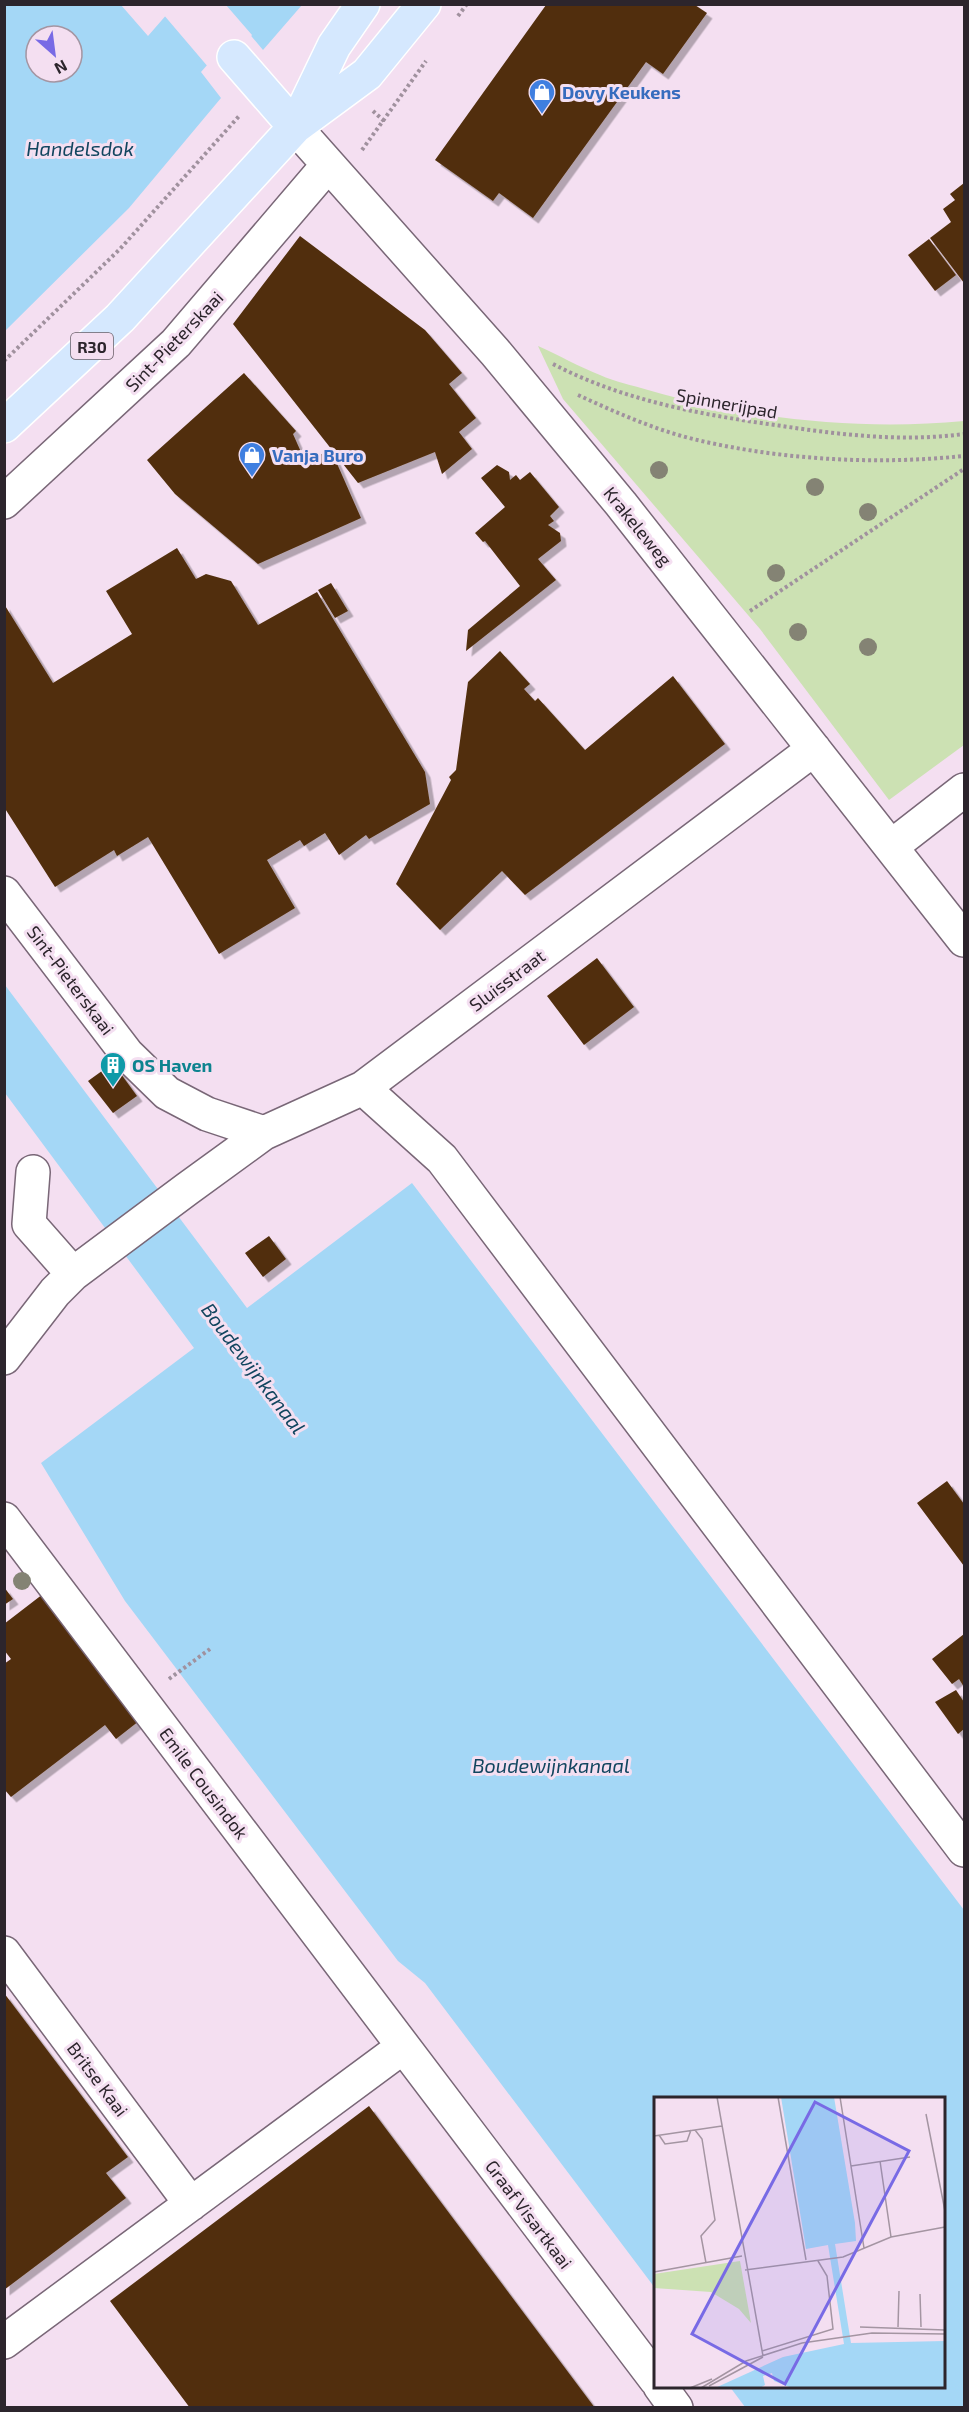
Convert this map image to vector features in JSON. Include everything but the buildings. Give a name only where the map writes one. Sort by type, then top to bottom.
[{"type":"main road","name":"R30","points":[[295,127],[334,46],[363,4]]},
{"type":"main road","name":"R30","points":[[4,426],[79,359],[174,260],[295,127],[367,74],[424,4]]},
{"type":"main road","points":[[234,57],[295,127]]},
{"type":"street","name":"Krakeleweg","points":[[295,127],[502,361],[621,504],[964,940]]},
{"type":"street","name":"Sint-Pieterskaai","points":[[4,502],[176,343],[328,165]]},
{"type":"street","name":"Sluisstraat","points":[[84,1266],[264,1133],[363,1088],[814,749]]},
{"type":"street","points":[[891,846],[964,790]]},
{"type":"street","name":"Sint-Pieterskaai","points":[[4,893],[127,1054],[167,1093],[207,1114],[264,1133]]},
{"type":"street","points":[[363,1088],[442,1159],[964,1850]]},
{"type":"street","points":[[4,1358],[55,1292],[84,1266],[28,1224],[33,1172]]},
{"type":"street","name":"Emile Cousindok","points":[[4,1519],[403,2047]]},
{"type":"street","name":"Britse Kaai","points":[[4,1953],[191,2204]]},
{"type":"street","points":[[4,2342],[403,2047]]},
{"type":"street","name":"Graaf Visartkaai","points":[[403,2047],[654,2377]]},
{"type":"street","points":[[661,2388],[676,2408]]},
{"type":"path","points":[[4,362],[120,249],[262,90]]},
{"type":"path","name":"Spinnerijpad","points":[[546,361],[581,379],[625,395],[748,422],[819,432],[901,438],[964,434]]},
{"type":"path","points":[[570,392],[646,425],[693,439],[741,448],[826,459],[912,461],[964,456]]},
{"type":"path","points":[[722,631],[964,469]]},
{"type":"path","points":[[141,1700],[210,1649]]},
{"type":"green space","points":[[538,346],[612,380],[725,408],[805,420],[845,423],[925,424],[964,421],[964,745],[889,800],[760,629],[563,399]]},
{"type":"water","name":"Handelsdok","points":[[5,5],[121,5],[148,36],[175,5],[302,5],[263,50],[242,25],[201,72],[221,98],[129,208],[5,331]]},
{"type":"water","name":"Boudewijnkanaal","points":[[5,985],[247,1308],[412,1183],[964,1910],[964,2407],[745,2407],[731,2388],[945,2388],[945,2097],[654,2097],[654,2287],[425,1983],[398,1961],[125,1601],[41,1463],[194,1348],[5,1093]]},
{"type":"pier","points":[[171,4],[226,5],[252,35],[250,38],[243,29],[209,68],[163,14]]},
{"type":"place","name":"Dovy Keukens","points":[[542,115]]},
{"type":"place","name":"Vanja Buro","points":[[252,478]]},
{"type":"place","name":"OS Haven","points":[[113,1088]]}]
